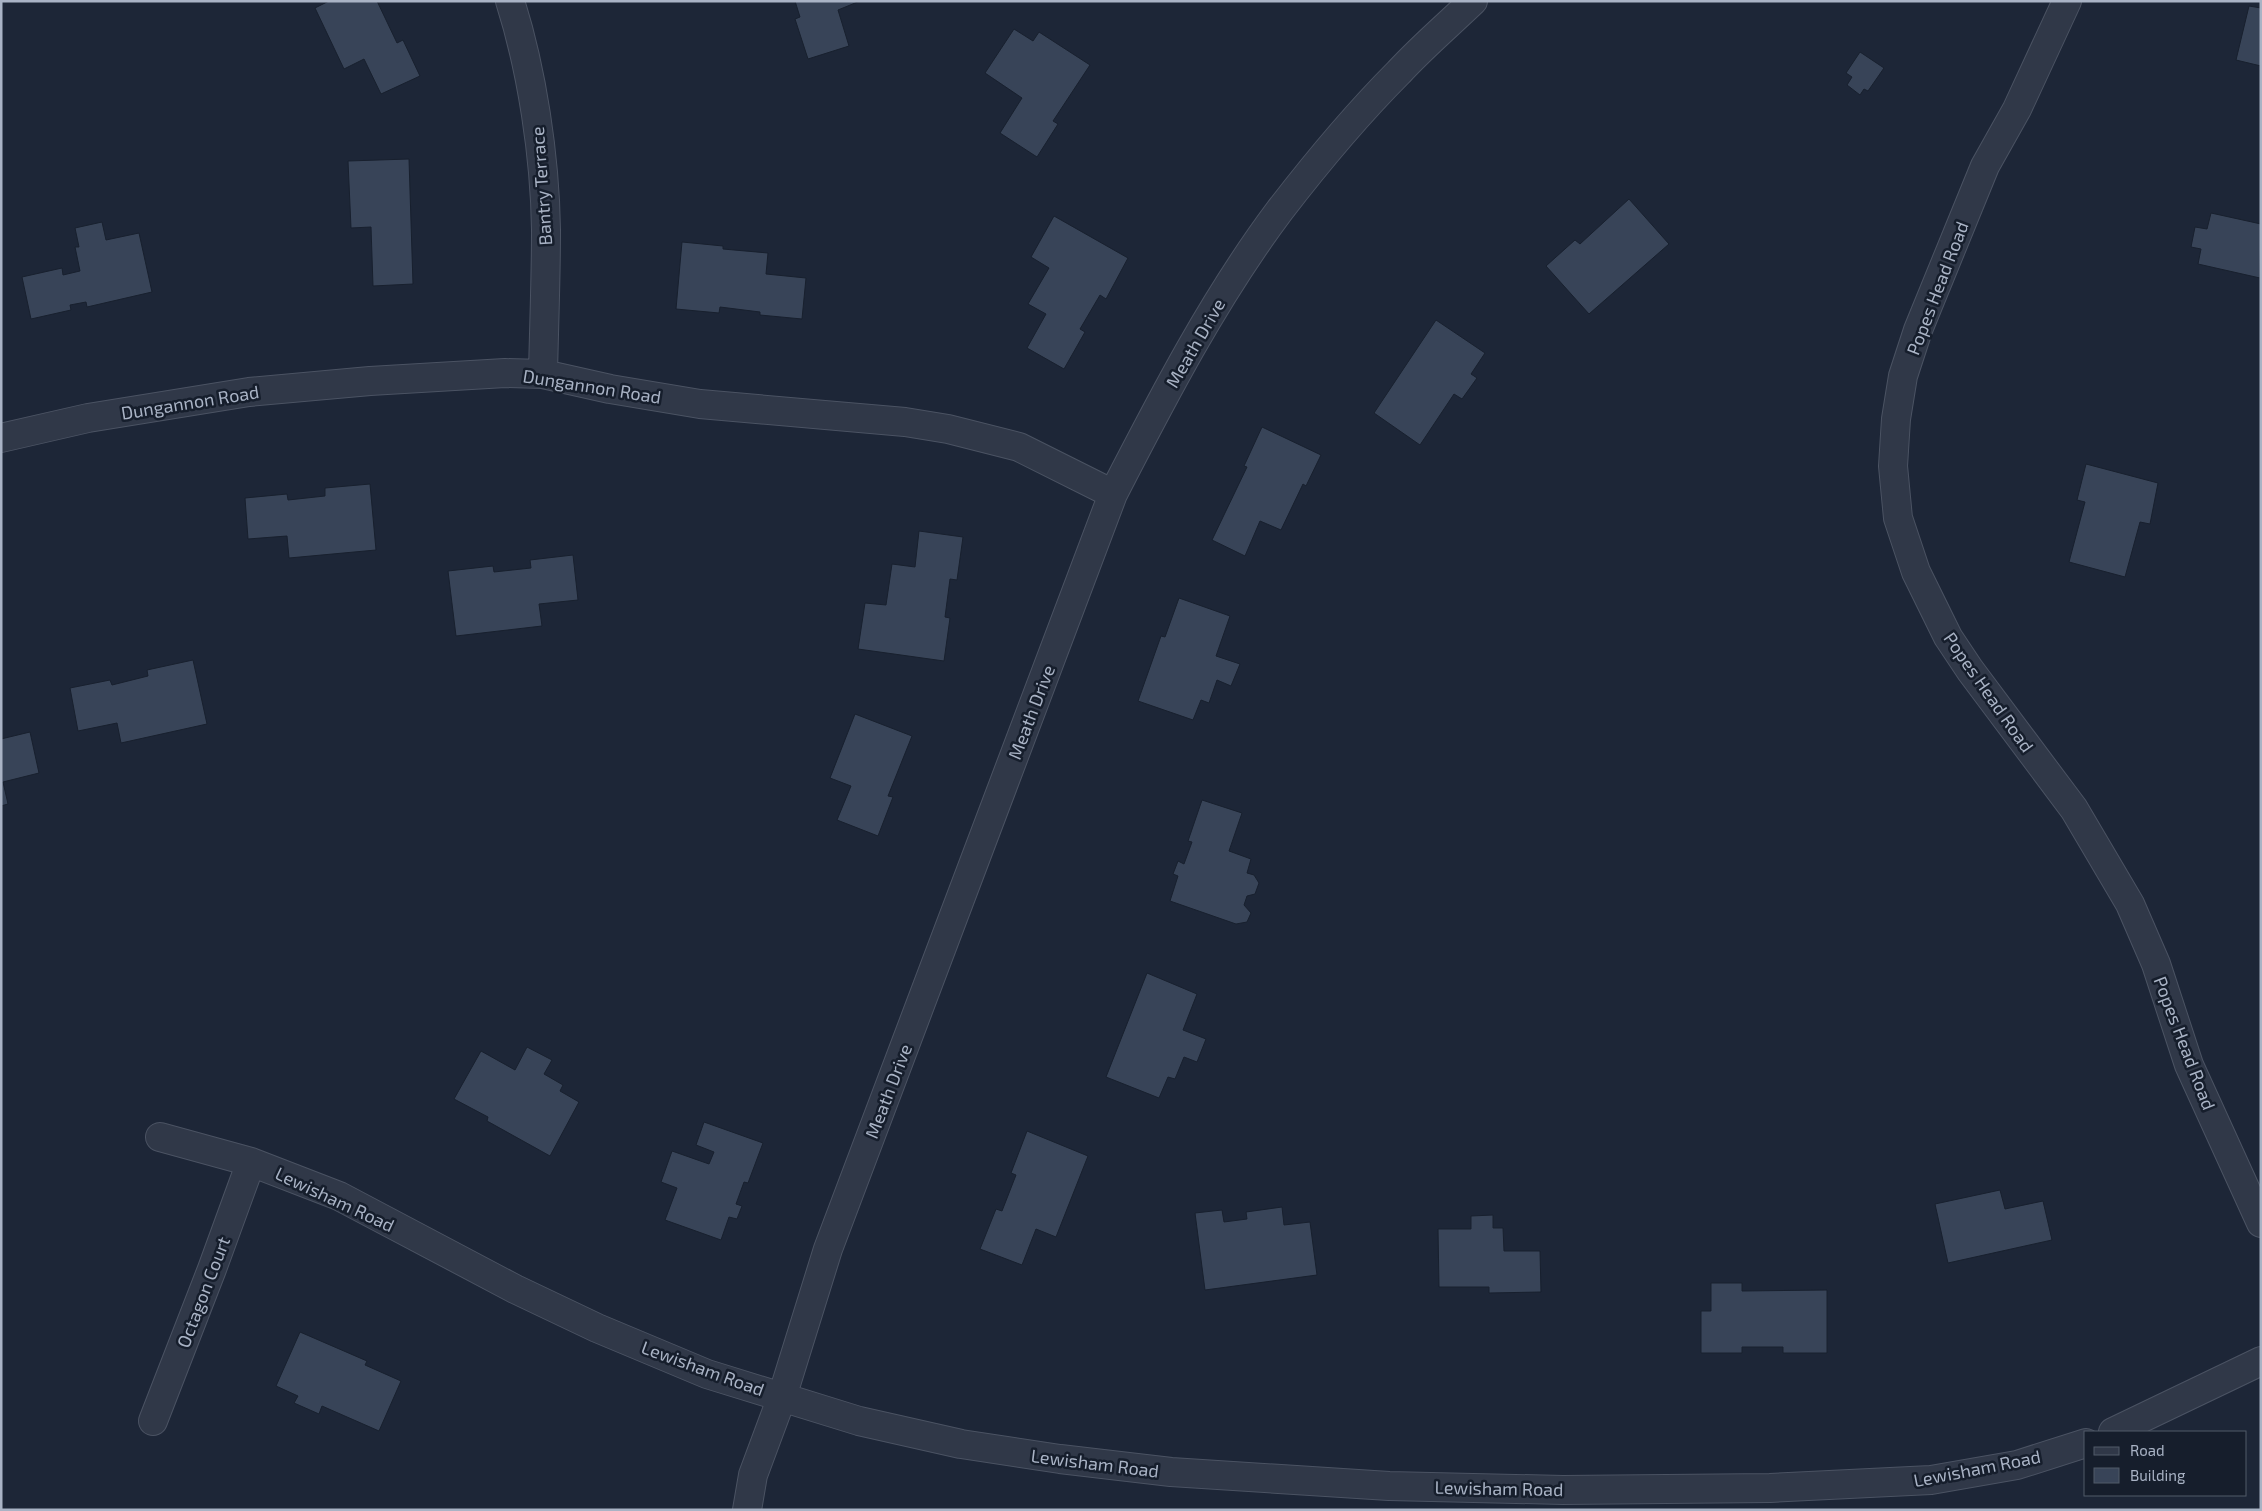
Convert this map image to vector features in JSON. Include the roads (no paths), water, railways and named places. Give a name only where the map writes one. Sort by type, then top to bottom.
[{"type":"street","name":"Bantry Terrace","points":[[510,1],[518,29],[539,134],[546,228],[542,374]]},
{"type":"street","name":"Meath Drive","points":[[747,1510],[754,1475],[782,1397],[828,1249],[1113,494],[1153,417],[1229,284],[1280,211],[1340,136],[1393,78],[1473,1]]},
{"type":"street","name":"Popes Head Road","points":[[2067,1],[2017,109],[1985,166],[1918,330],[1903,376],[1896,419],[1893,466],[1898,518],[1916,572],[1948,637],[1970,670],[2074,809],[2130,904],[2156,964],[2189,1064],[2261,1223]]},
{"type":"street","name":"Dungannon Road","points":[[1,438],[88,418],[249,392],[380,380],[505,373],[542,374],[610,389],[700,404],[905,422],[948,429],[1019,447],[1113,494]]},
{"type":"street","name":"Lewisham Road","points":[[160,1137],[251,1162],[339,1196],[515,1290],[597,1328],[706,1374],[859,1421],[961,1444],[1060,1459],[1172,1472],[1389,1486],[1563,1490],[1770,1488],[1931,1480],[2017,1465],[2084,1444]]},
{"type":"street","name":"Octagon Court","points":[[153,1421],[209,1278],[251,1162]]},
{"type":"street","points":[[2116,1431],[2261,1361]]}]
